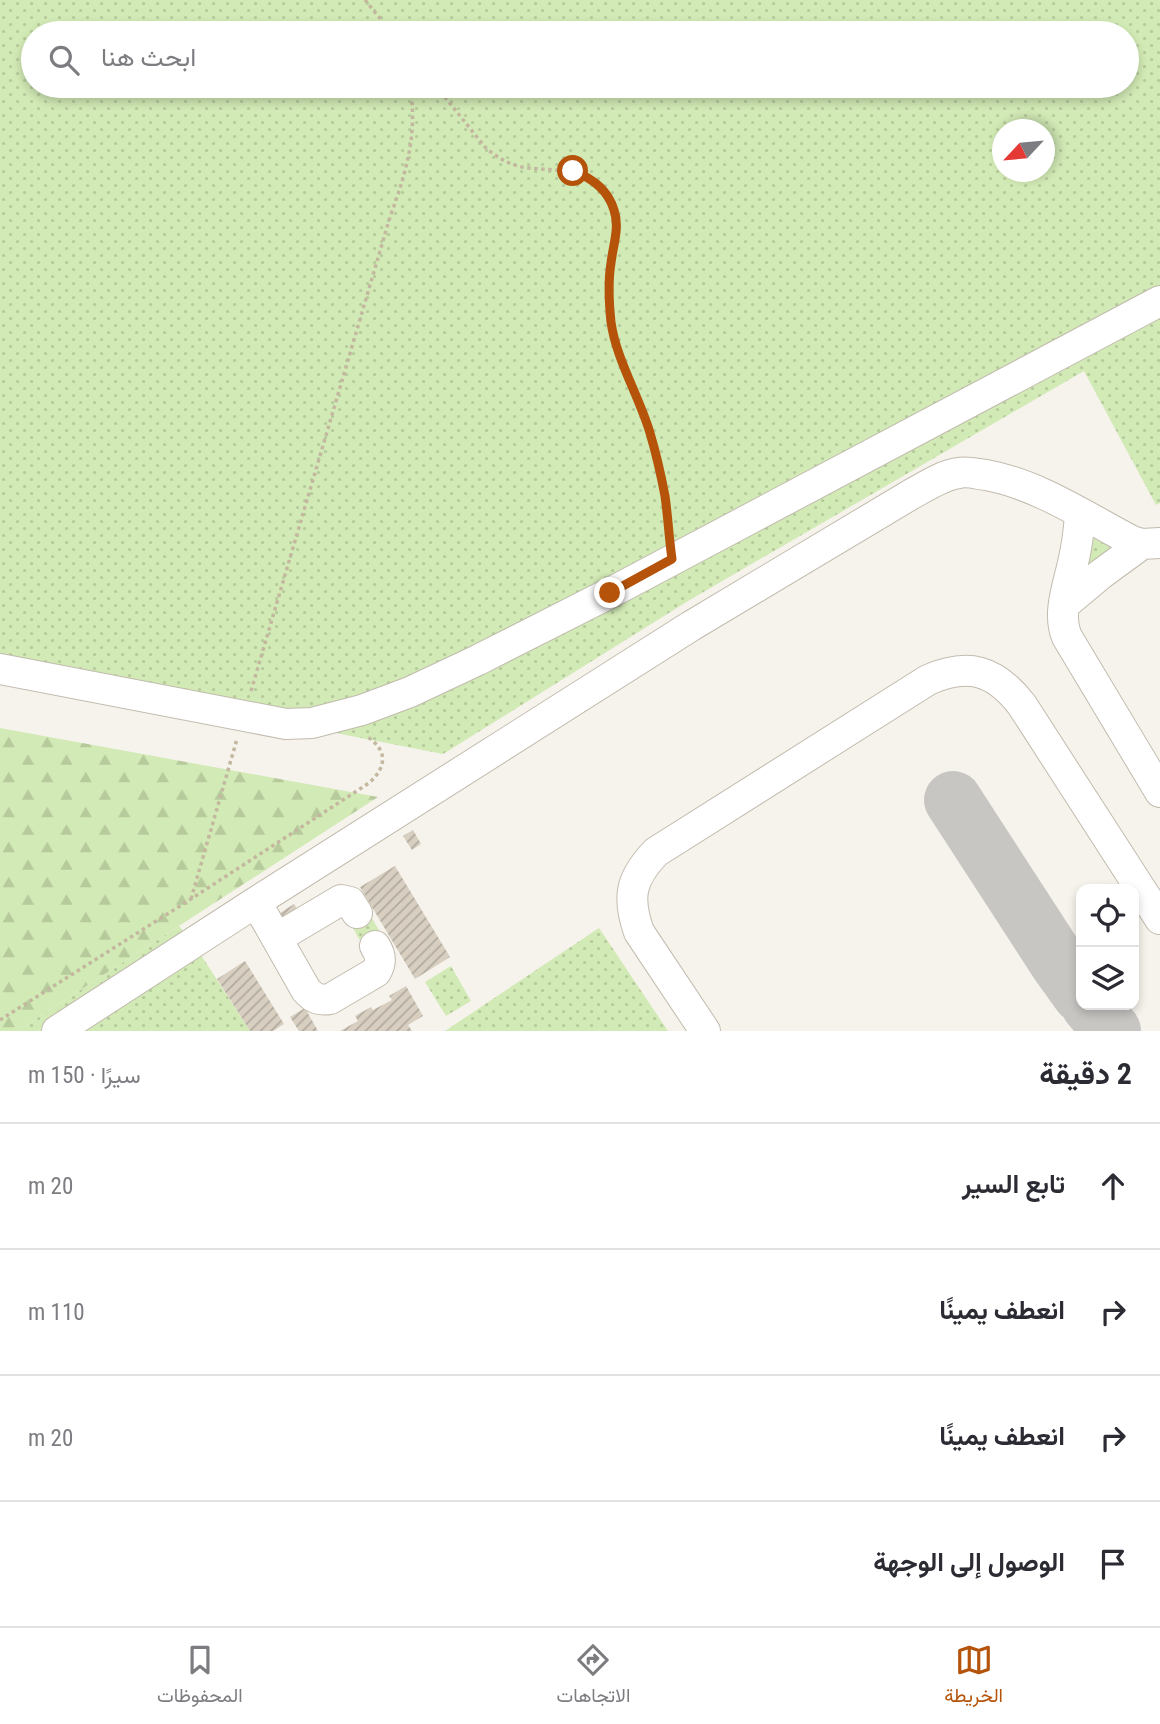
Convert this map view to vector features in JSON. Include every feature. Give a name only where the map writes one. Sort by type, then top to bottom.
[{"type":"lane","points":[[0,669],[286,724],[337,718],[387,702],[478,660],[1160,300]]},
{"type":"lane","points":[[57,1031],[691,626],[910,495],[947,476],[961,472],[1017,483],[1132,541],[1151,543]]},
{"type":"lane","points":[[1080,514],[1062,618],[1067,637],[1160,792]]},
{"type":"lane","points":[[1064,605],[1111,566],[1151,543]]},
{"type":"lane","points":[[705,1031],[639,932],[633,916],[635,880],[643,865],[656,852],[928,680],[944,673],[962,670],[980,672],[997,679],[1011,691],[1160,919]]},
{"type":"lane","points":[[277,939],[341,900],[350,902],[356,913]]},
{"type":"lane","points":[[256,902],[306,990],[323,1000],[376,972],[380,958],[375,946]]},
{"type":"path","points":[[365,0],[382,21]]},
{"type":"path","points":[[191,899],[408,163],[412,142],[411,98]]},
{"type":"path","points":[[446,98],[493,154],[524,167],[573,171],[585,176],[604,191],[611,202],[617,234],[610,273],[611,323],[620,356],[651,436],[665,496],[672,559]]},
{"type":"path","points":[[0,1020],[379,775],[383,763],[381,750],[373,740],[337,718]]},
{"type":"green space","points":[[0,0],[1160,0],[1160,503],[1156,505],[1084,371],[688,601],[443,754],[0,667]]},
{"type":"green space","points":[[1092,538],[1112,550],[1094,566],[1086,566]]},
{"type":"green space","points":[[0,728],[378,797],[17,1031],[0,1031]]},
{"type":"green space","points":[[368,912],[382,935],[363,946],[350,923]]},
{"type":"green space","points":[[179,926],[189,938],[45,1031],[17,1031]]},
{"type":"green space","points":[[599,928],[668,1031],[445,1031]]},
{"type":"green space","points":[[199,952],[250,1031],[81,1031]]},
{"type":"green space","points":[[451,966],[471,1001],[446,1016],[425,982]]},
{"type":"building","points":[[413,830],[421,844],[412,850],[403,836]]},
{"type":"building","points":[[395,866],[450,957],[415,979],[360,887]]},
{"type":"building","points":[[294,904],[303,918],[285,929],[277,915]]},
{"type":"building","points":[[245,961],[284,1024],[273,1031],[250,1031],[217,979]]},
{"type":"building","points":[[406,986],[423,1016],[408,1025],[412,1031],[340,1031],[358,1021],[355,1016],[392,1000],[389,996]]},
{"type":"building","points":[[305,1008],[318,1031],[299,1031],[290,1017]]},
{"type":"taxiway","points":[[953,800],[1076,987]]},
{"type":"taxiway","points":[[1094,1010],[1112,1031]]},
{"type":"route","points":[[573,171],[595,182],[604,191],[615,212],[617,234],[610,273],[611,323],[620,356],[651,436],[665,496],[672,559],[610,593]]}]
